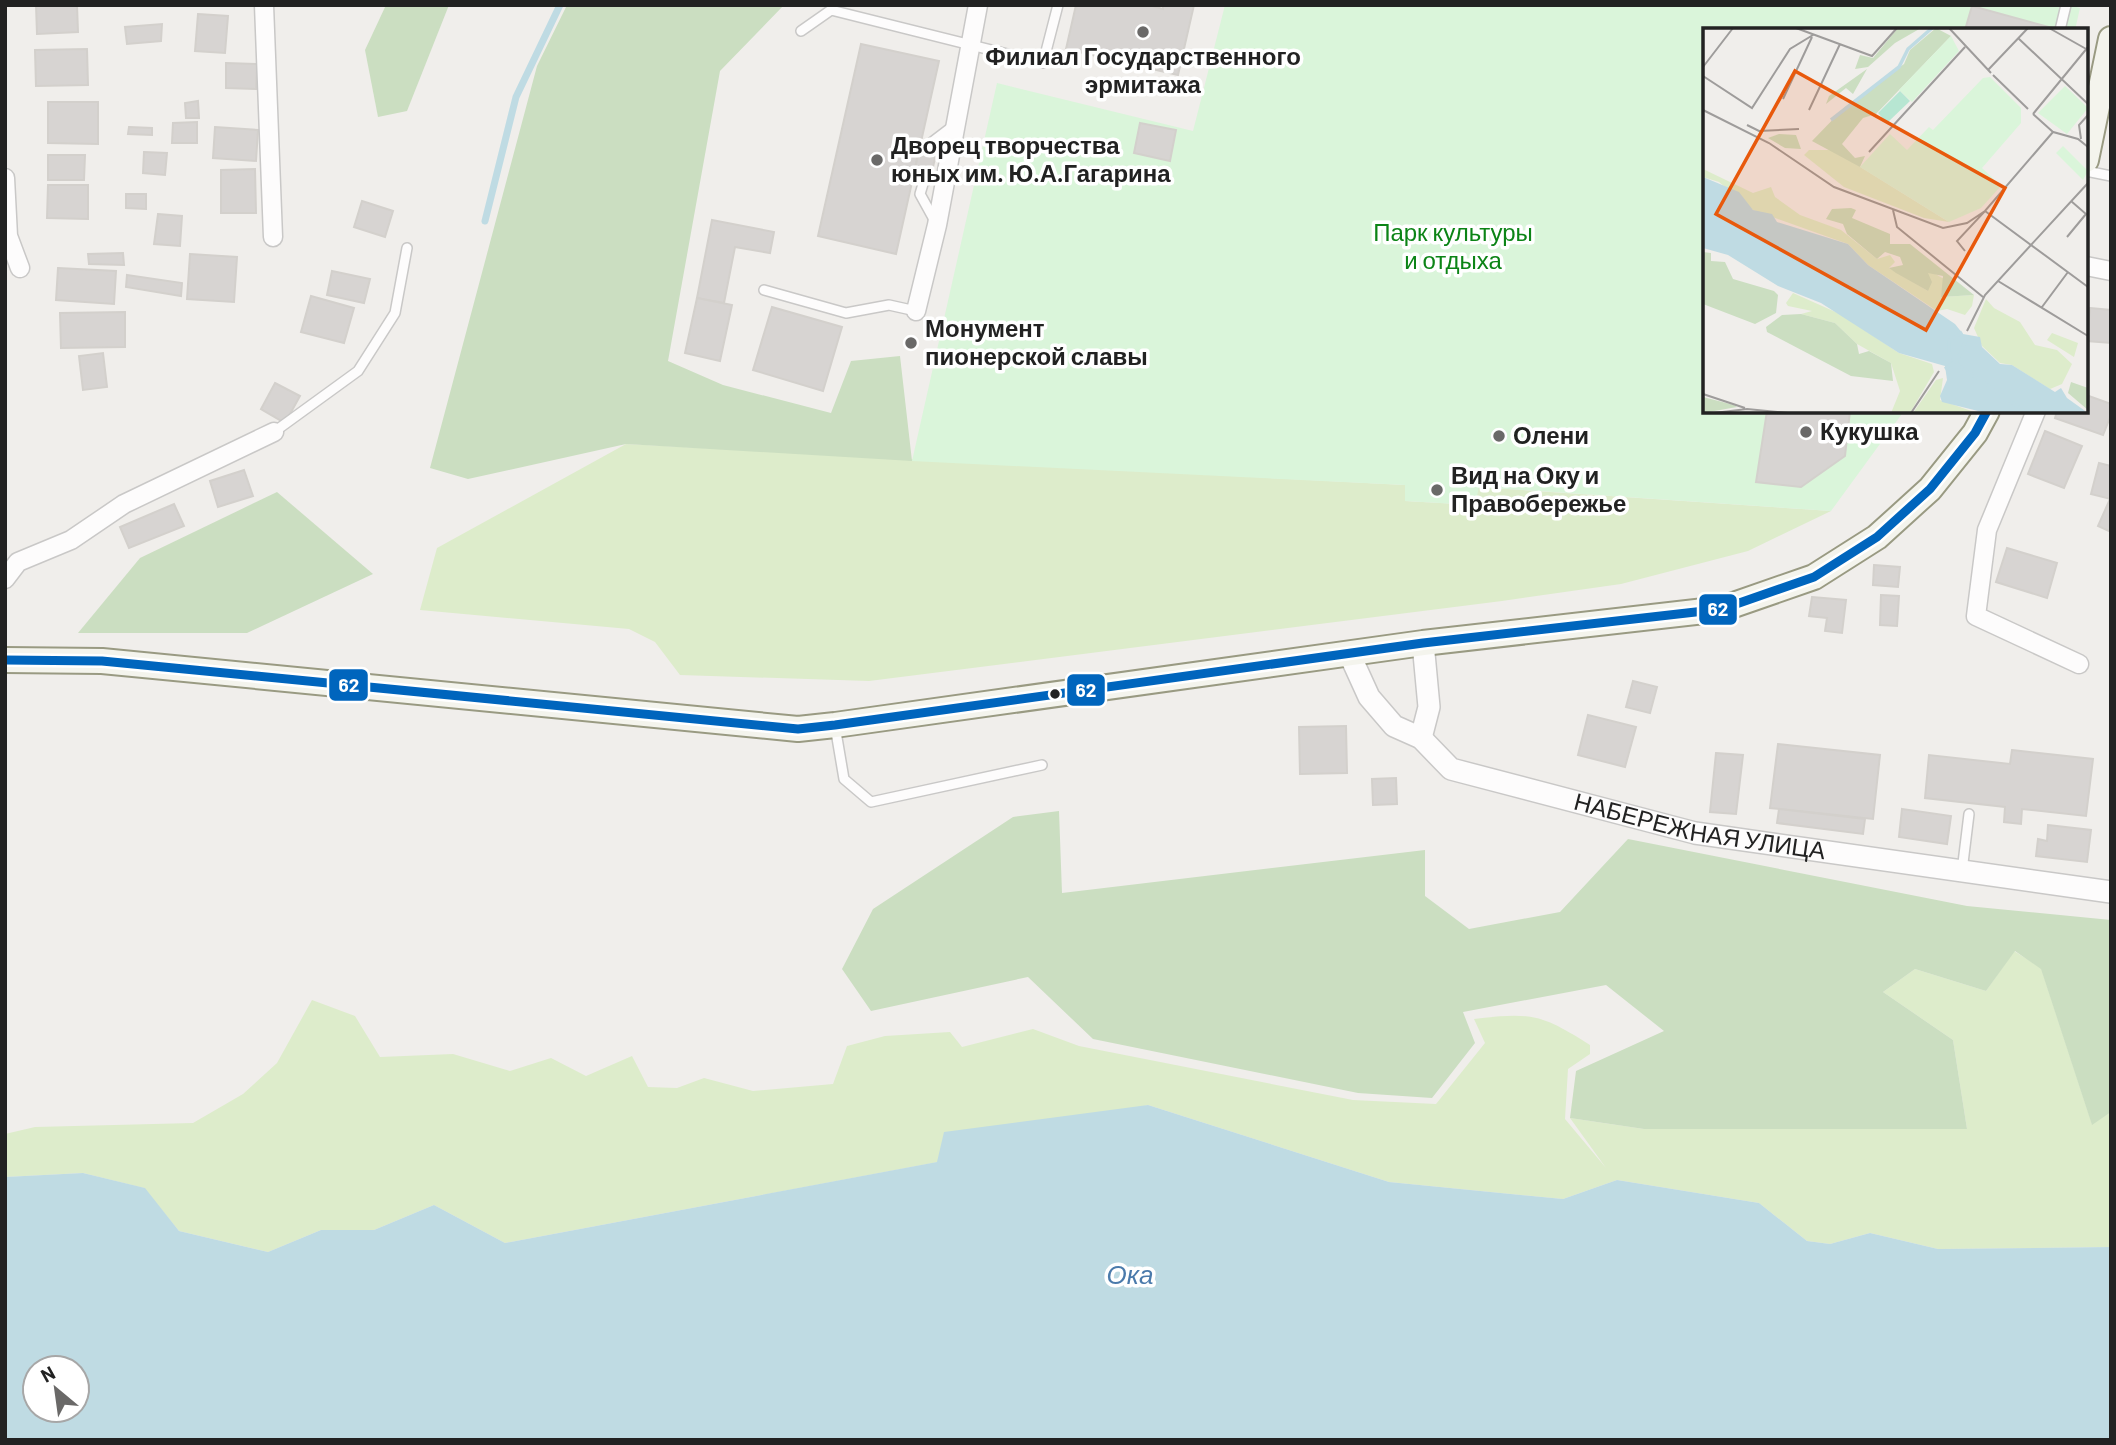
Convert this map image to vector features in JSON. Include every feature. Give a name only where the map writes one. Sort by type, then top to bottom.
[{"type":"main road","points":[[2088,150],[2111,39]]},
{"type":"main road","points":[[5,660],[102,661],[798,729],[835,725],[1423,643],[1722,609],[1814,577],[1877,537],[1930,489],[1975,433],[1986,413]]},
{"type":"street","points":[[264,5],[273,237]]},
{"type":"street","points":[[916,311],[937,225],[968,45],[978,5]]},
{"type":"street","points":[[5,178],[8,236],[20,268]]},
{"type":"street","points":[[2088,266],[2111,271]]},
{"type":"street","points":[[2035,413],[1987,530],[1976,616],[2079,664]]},
{"type":"street","points":[[5,579],[18,562],[71,540],[124,504],[274,432]]},
{"type":"street","points":[[1421,737],[1429,707],[1423,643]]},
{"type":"street","name":"НАБЕРЕЖНАЯ УЛИЦА","points":[[1349,653],[1369,697],[1394,726],[1421,737],[1451,769],[1695,833],[2111,892]]},
{"type":"lane","points":[[800,30],[831,10],[1043,63],[1058,5]]},
{"type":"lane","points":[[2060,28],[2066,5]]},
{"type":"lane","points":[[930,148],[932,142],[955,124]]},
{"type":"lane","points":[[2088,171],[2111,176]]},
{"type":"lane","points":[[923,184],[920,194],[937,225]]},
{"type":"lane","points":[[274,432],[358,370],[395,313],[407,248]]},
{"type":"lane","points":[[764,290],[845,313],[889,305],[916,311]]},
{"type":"lane","points":[[835,725],[844,779],[871,802],[1042,765]]},
{"type":"lane","points":[[1962,871],[1969,814]]},
{"type":"green space","points":[[386,5],[449,5],[407,111],[378,117],[365,50]]},
{"type":"green space","points":[[567,5],[784,5],[720,71],[668,361],[723,385],[831,413],[851,361],[900,356],[912,461],[626,444],[468,479],[430,468],[537,66]]},
{"type":"green space","name":"Парк культуры и отдыха","points":[[1225,5],[2069,5],[2080,8],[2075,28],[1703,28],[1703,413],[1903,413],[1831,511],[1479,487],[1475,505],[1405,501],[1405,485],[912,461],[997,83],[1193,131]]},
{"type":"green space","points":[[626,444],[1405,485],[1405,501],[1475,505],[1478,487],[1831,511],[1748,551],[1621,584],[869,681],[680,675],[655,642],[629,629],[420,610],[437,548]]},
{"type":"green space","points":[[277,492],[373,574],[247,633],[78,633],[140,558]]},
{"type":"green space","points":[[1059,811],[1062,893],[1425,850],[1425,896],[1469,929],[1560,912],[1628,839],[1967,906],[2111,920],[2111,1112],[2092,1125],[2041,969],[2015,951],[1986,991],[1915,969],[1883,992],[1953,1040],[1967,1129],[1644,1129],[1570,1118],[1576,1071],[1664,1031],[1606,985],[1463,1012],[1475,1043],[1432,1098],[1358,1093],[1093,1039],[1028,977],[871,1011],[842,969],[873,909],[1013,817]]},
{"type":"green space","points":[[2014,951],[2041,968],[2092,1124],[2111,1112],[2111,1247],[1938,1249],[1870,1233],[1830,1244],[1807,1241],[1759,1203],[1617,1180],[1563,1199],[1389,1182],[1148,1105],[938,1162],[505,1243],[434,1205],[374,1230],[321,1230],[268,1252],[179,1231],[144,1188],[83,1173],[5,1177],[5,1134],[35,1127],[193,1123],[243,1094],[277,1063],[312,1000],[355,1016],[380,1057],[453,1054],[510,1071],[551,1058],[586,1076],[632,1056],[648,1087],[677,1088],[704,1078],[753,1091],[833,1084],[847,1046],[885,1036],[950,1032],[962,1047],[1033,1029],[1079,1046],[1353,1100],[1436,1104],[1485,1043],[1474,1019],[1523,1016],[1547,1021],[1590,1045],[1590,1054],[1568,1069],[1565,1119],[1606,1168],[1570,1118],[1644,1129],[1967,1129],[1953,1040],[1883,992],[1915,969],[1986,991]]},
{"type":"water","name":"Ока","points":[[1148,1105],[1389,1182],[1563,1199],[1617,1180],[1759,1203],[1807,1241],[1830,1244],[1870,1233],[1938,1249],[2111,1247],[2111,1440],[5,1440],[5,1177],[83,1173],[145,1188],[179,1231],[268,1252],[321,1230],[374,1230],[434,1205],[505,1243],[937,1162],[944,1132]]},
{"type":"building","points":[[36,5],[77,5],[78,32],[37,34]]},
{"type":"building","points":[[1076,5],[1148,5],[1163,9],[1163,5],[1194,5],[1178,75],[1066,49]]},
{"type":"building","points":[[1972,6],[2052,28],[1966,28]]},
{"type":"building","points":[[198,14],[228,16],[225,53],[195,51]]},
{"type":"building","points":[[162,24],[161,41],[127,44],[125,27]]},
{"type":"building","name":"Дворец творчества юных им. Ю.А.Гагарина","points":[[861,44],[939,61],[896,254],[818,236]]},
{"type":"building","points":[[87,49],[88,85],[36,86],[35,50]]},
{"type":"building","points":[[226,63],[257,64],[256,89],[226,88]]},
{"type":"building","points":[[198,101],[199,118],[186,118],[185,103]]},
{"type":"building","points":[[48,102],[98,102],[98,144],[48,143]]},
{"type":"building","points":[[197,122],[197,143],[172,143],[173,123]]},
{"type":"building","points":[[1140,123],[1176,130],[1170,161],[1134,153]]},
{"type":"building","points":[[129,127],[152,128],[152,135],[128,134]]},
{"type":"building","points":[[215,127],[258,130],[256,161],[213,158]]},
{"type":"building","points":[[920,146],[937,149],[929,185],[912,182]]},
{"type":"building","points":[[144,152],[167,153],[165,175],[143,173]]},
{"type":"building","points":[[48,155],[85,155],[84,180],[48,180]]},
{"type":"building","points":[[255,169],[256,213],[221,213],[221,170]]},
{"type":"building","points":[[48,185],[88,185],[88,219],[47,218]]},
{"type":"building","points":[[126,194],[146,194],[146,209],[126,208]]},
{"type":"building","points":[[362,201],[393,211],[385,237],[354,227]]},
{"type":"building","points":[[158,214],[182,216],[180,246],[154,244]]},
{"type":"building","points":[[712,220],[774,232],[770,253],[735,247],[724,303],[697,298]]},
{"type":"building","points":[[123,253],[124,265],[89,264],[88,254]]},
{"type":"building","points":[[190,254],[237,257],[234,302],[187,299]]},
{"type":"building","points":[[58,268],[116,271],[114,304],[56,300]]},
{"type":"building","points":[[332,271],[370,279],[364,303],[327,295]]},
{"type":"building","points":[[127,275],[182,283],[181,296],[126,287]]},
{"type":"building","points":[[311,296],[354,308],[344,343],[301,332]]},
{"type":"building","points":[[697,298],[732,305],[720,361],[685,353]]},
{"type":"building","points":[[772,307],[842,327],[823,391],[753,370]]},
{"type":"building","points":[[2090,308],[2111,310],[2111,343],[2088,341]]},
{"type":"building","points":[[125,312],[125,347],[61,348],[60,313]]},
{"type":"building","points":[[103,353],[107,387],[83,390],[79,356]]},
{"type":"building","points":[[275,383],[300,396],[285,423],[261,409]]},
{"type":"building","points":[[2088,396],[2111,404],[2111,415],[2103,435],[2055,418],[2056,413],[2088,413]]},
{"type":"building","name":"Кукушка","points":[[1767,413],[1850,413],[1845,456],[1801,487],[1756,482]]},
{"type":"building","points":[[2045,431],[2082,446],[2064,488],[2028,474]]},
{"type":"building","points":[[2099,463],[2111,466],[2111,499],[2091,494]]},
{"type":"building","points":[[244,470],[253,496],[218,507],[210,481]]},
{"type":"building","points":[[2111,499],[2111,532],[2098,526]]},
{"type":"building","points":[[174,504],[184,526],[129,548],[120,527]]},
{"type":"building","points":[[2007,548],[2057,563],[2047,598],[1996,582]]},
{"type":"building","points":[[1874,565],[1900,567],[1898,587],[1873,585]]},
{"type":"building","points":[[1881,595],[1899,596],[1897,626],[1880,625]]},
{"type":"building","points":[[1812,597],[1846,600],[1842,633],[1825,631],[1827,618],[1809,616]]},
{"type":"building","points":[[1633,681],[1657,687],[1650,713],[1626,707]]},
{"type":"building","points":[[1588,715],[1636,727],[1625,767],[1578,755]]},
{"type":"building","points":[[1346,726],[1347,773],[1300,774],[1299,727]]},
{"type":"building","points":[[1778,744],[1880,755],[1873,819],[1770,808]]},
{"type":"building","points":[[2012,750],[2093,759],[2086,816],[2022,809],[2021,824],[2004,822],[2005,807],[1925,798],[1929,755],[2010,764]]},
{"type":"building","points":[[1716,753],[1743,755],[1736,814],[1710,812]]},
{"type":"building","points":[[1396,778],[1397,804],[1373,805],[1372,779]]},
{"type":"building","points":[[1779,809],[1865,819],[1863,834],[1777,823]]},
{"type":"building","points":[[1902,809],[1951,816],[1947,844],[1899,837]]},
{"type":"building","points":[[2048,825],[2091,830],[2087,862],[2036,856],[2038,839],[2047,841]]},
{"type":"waterway","points":[[485,221],[516,97],[560,5]]},
{"type":"transit line","name":"62","points":[[5,660],[102,661],[798,729],[835,725],[1423,643],[1722,609],[1814,577],[1877,537],[1930,489],[1975,433],[1986,413]]},
{"type":"place","name":"Филиал Государственного эрмитажа","points":[[1143,32]]},
{"type":"place","name":"Дворец творчества юных им. Ю.А.Гагарина","points":[[877,160]]},
{"type":"place","name":"Монумент пионерской славы","points":[[911,343]]},
{"type":"place","name":"Кукушка","points":[[1806,432]]},
{"type":"place","name":"Олени","points":[[1499,436]]},
{"type":"place","name":"Вид на Оку и Правобережье","points":[[1437,490]]}]
